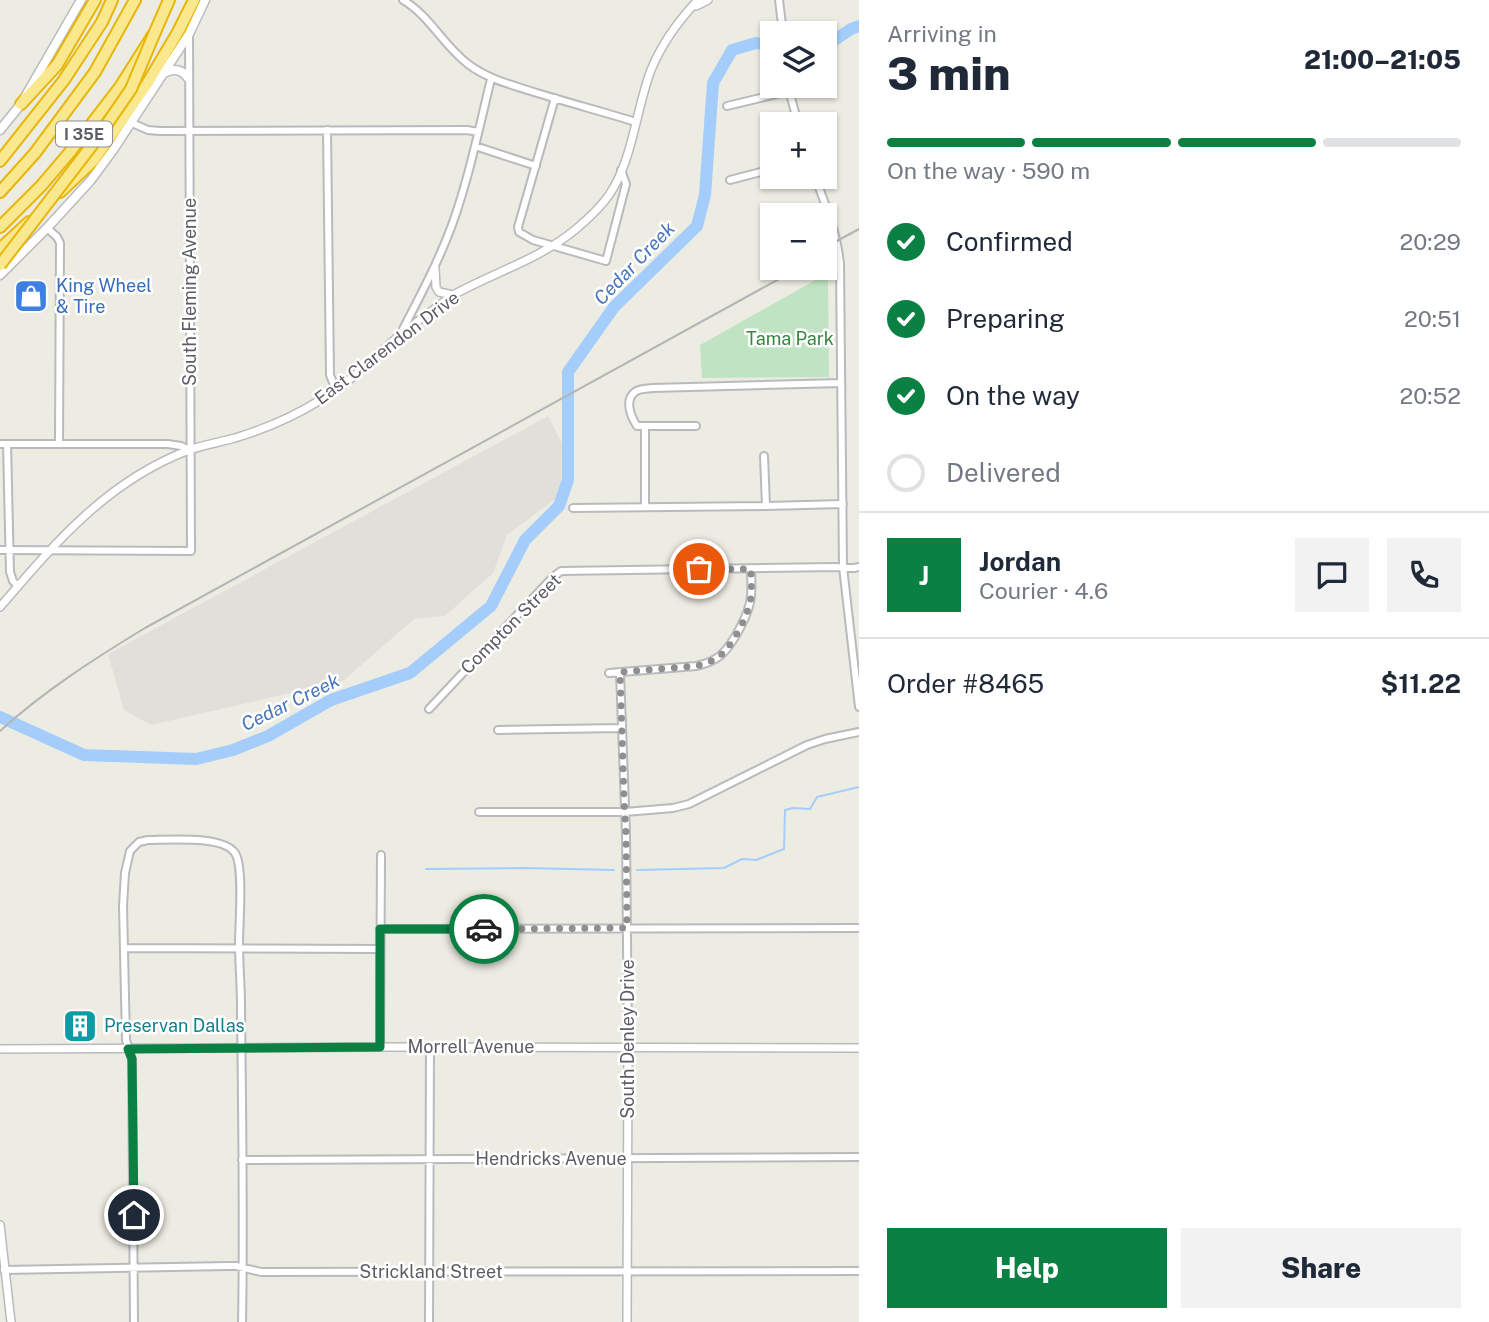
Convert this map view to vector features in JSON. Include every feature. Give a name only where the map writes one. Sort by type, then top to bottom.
[{"type":"highway","points":[[20,104],[57,65],[96,0]]},
{"type":"highway","name":"I 35E","points":[[0,161],[64,80],[102,22],[112,0]]},
{"type":"highway","points":[[0,192],[35,153],[95,72],[135,0]]},
{"type":"highway","name":"I 35E","points":[[0,227],[41,186],[120,87],[156,32],[169,0]]},
{"type":"highway","points":[[0,249],[94,160],[147,84],[194,0]]},
{"type":"highway","points":[[0,265],[96,140],[131,89],[156,32]]},
{"type":"main road","points":[[0,130],[20,104],[81,0]]},
{"type":"main road","points":[[0,275],[91,180],[132,123],[189,34],[205,0]]},
{"type":"main road","points":[[164,73],[178,70],[188,78]]},
{"type":"street","points":[[403,0],[429,21],[453,51],[491,79],[636,122]]},
{"type":"street","name":"East Clarendon Drive","points":[[0,607],[85,514],[113,492],[190,450],[237,437],[300,412],[336,390],[400,335],[453,295],[574,231],[595,212],[610,193],[621,170],[651,71],[661,48],[698,0]]},
{"type":"street","name":"East Clarendon Drive","points":[[689,10],[708,0]]},
{"type":"street","points":[[779,0],[781,21]]},
{"type":"street","name":"South Fleming Avenue","points":[[50,550],[191,551],[189,34]]},
{"type":"street","points":[[400,335],[435,268],[453,222],[491,79]]},
{"type":"street","points":[[727,106],[760,96]]},
{"type":"street","points":[[555,98],[518,227],[519,232],[526,237],[606,261],[626,184],[621,170]]},
{"type":"street","points":[[132,123],[148,130],[160,131],[478,132]]},
{"type":"street","points":[[327,130],[330,375],[336,390]]},
{"type":"street","points":[[475,146],[536,166]]},
{"type":"street","points":[[730,180],[760,172]]},
{"type":"street","points":[[820,189],[834,227],[840,264],[844,567],[859,707]]},
{"type":"street","points":[[47,228],[60,243],[59,444]]},
{"type":"street","points":[[435,268],[436,287],[439,292],[453,295]]},
{"type":"street","points":[[696,426],[636,426],[629,405],[630,397],[634,392],[653,388],[841,383]]},
{"type":"street","points":[[645,427],[645,508]]},
{"type":"street","points":[[18,586],[10,572],[3,444],[168,444],[190,450]]},
{"type":"street","points":[[764,456],[766,506]]},
{"type":"street","points":[[573,508],[843,504]]},
{"type":"street","points":[[0,550],[50,550]]},
{"type":"street","name":"Compton Street","points":[[429,709],[561,571],[859,567]]},
{"type":"street","points":[[609,673],[696,666],[708,663],[722,654],[733,640],[748,611],[751,569]]},
{"type":"street","name":"South Denley Drive","points":[[620,672],[627,928],[627,1322]]},
{"type":"street","points":[[498,730],[621,729]]},
{"type":"street","points":[[479,812],[625,812],[673,808],[689,804],[807,745],[859,732]]},
{"type":"street","points":[[134,1322],[132,1059],[126,1040],[123,906],[125,873],[130,851],[139,842],[148,840],[206,841],[222,844],[237,855],[240,869],[242,1322]]},
{"type":"street","points":[[380,1047],[381,855]]},
{"type":"street","points":[[380,929],[859,928]]},
{"type":"street","points":[[124,948],[380,949]]},
{"type":"street","points":[[429,1322],[430,1047]]},
{"type":"street","name":"Morrell Avenue","points":[[0,1049],[859,1048]]},
{"type":"street","name":"Hendricks Avenue","points":[[242,1160],[859,1157]]},
{"type":"street","points":[[0,1226],[11,1322]]},
{"type":"street","name":"Strickland Street","points":[[4,1269],[228,1266],[261,1272],[859,1271]]},
{"type":"shaded area","points":[[548,416],[562,443],[561,495],[507,535],[493,573],[445,616],[414,619],[343,681],[151,725],[124,710],[108,654]]},
{"type":"green space","name":"Tama Park","points":[[816,280],[828,280],[829,377],[702,378],[700,345]]},
{"type":"waterway","name":"Cedar Creek","points":[[837,38],[859,26]]},
{"type":"waterway","name":"Cedar Creek","points":[[0,717],[84,755],[196,759],[233,750],[268,736],[331,700],[410,673],[491,606],[525,540],[559,506],[568,480],[568,372],[614,307],[697,226],[705,195],[713,83],[732,50],[760,44]]},
{"type":"waterway","points":[[637,870],[724,868],[742,859],[756,860],[784,849],[785,810],[810,809],[817,797],[859,787]]},
{"type":"waterway","points":[[426,869],[614,870]]},
{"type":"tram line","points":[[837,241],[859,229]]},
{"type":"tram line","points":[[0,731],[70,676],[145,628],[777,280]]},
{"type":"way so far","points":[[484,929],[627,928],[620,672],[708,663],[722,654],[733,640],[748,611],[751,569],[699,569]]},
{"type":"place","name":"King Wheel & Tire","points":[[31,296]]},
{"type":"place","name":"Preservan Dallas","points":[[80,1026]]},
{"type":"route","points":[[134,1215],[132,1059],[128,1049],[380,1047],[380,929],[484,929]]}]
